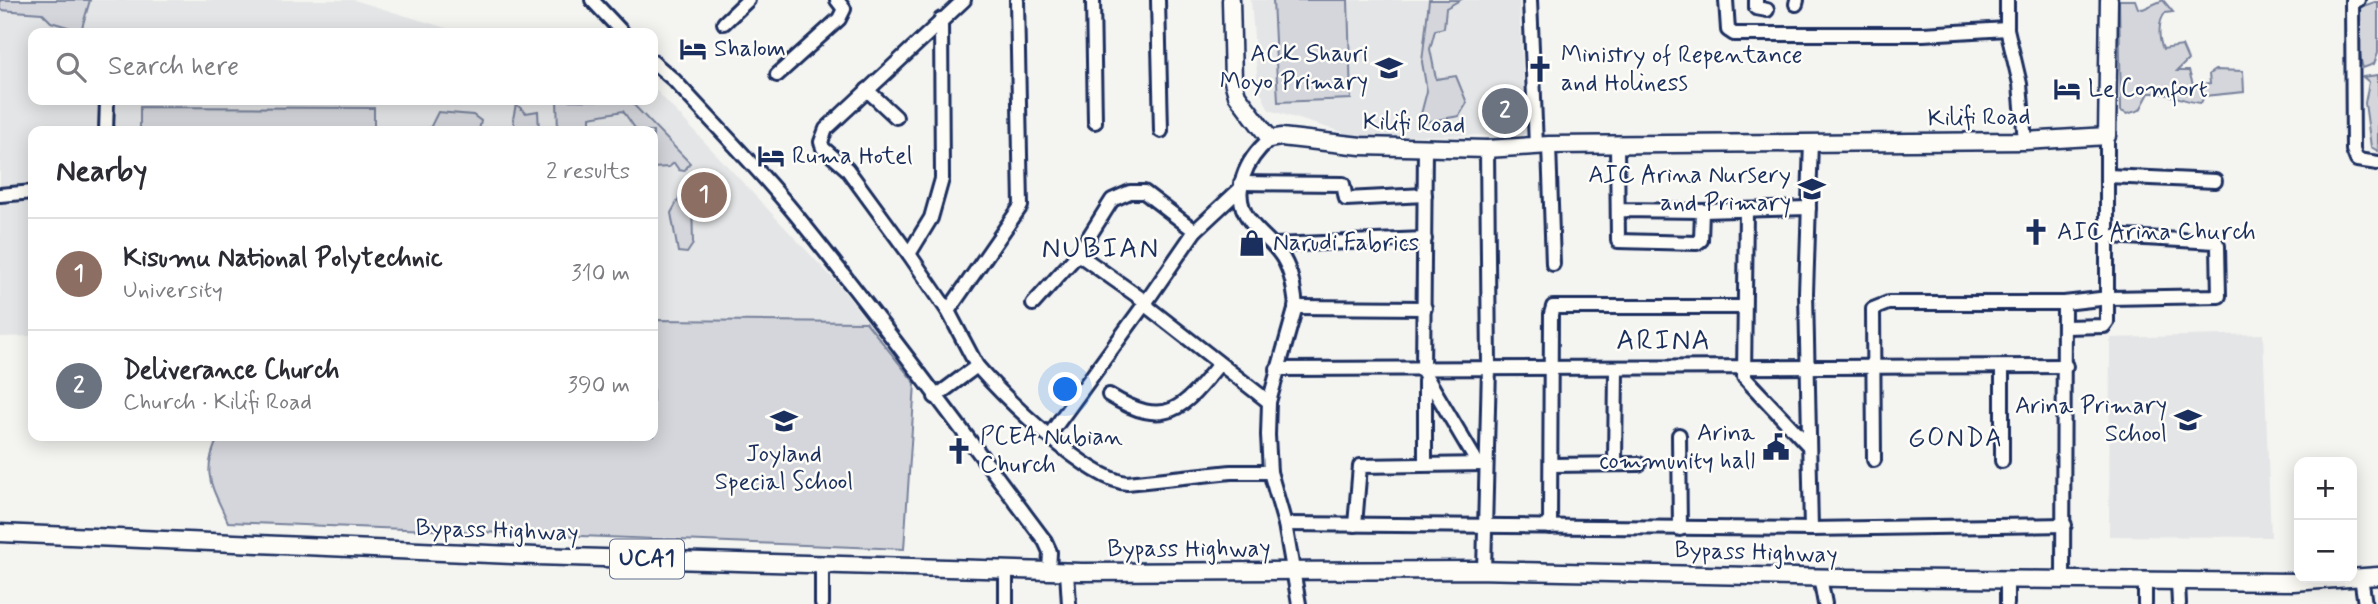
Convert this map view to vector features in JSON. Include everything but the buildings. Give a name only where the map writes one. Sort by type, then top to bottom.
[{"type":"main road","points":[[1231,0],[1233,81],[1237,95],[1270,139]]},
{"type":"main road","points":[[2107,136],[2109,0]]},
{"type":"main road","name":"Kilifi Road","points":[[1270,139],[1281,137],[1361,146],[1487,149],[1543,145],[2025,141],[2107,136]]},
{"type":"main road","name":"Bypass Highway","points":[[0,533],[822,566],[1067,572],[1484,571],[2293,582],[2378,576]]},
{"type":"street","points":[[592,0],[618,28]]},
{"type":"street","points":[[724,23],[748,0]]},
{"type":"street","points":[[777,75],[839,19],[844,9],[837,0]]},
{"type":"street","points":[[964,0],[826,129],[821,142],[824,148],[847,169],[909,254],[948,311],[977,366],[1006,399],[1095,470],[1122,483],[1270,472]]},
{"type":"street","points":[[948,311],[1021,206],[1017,0]]},
{"type":"street","points":[[1093,0],[1095,122]]},
{"type":"street","points":[[1157,0],[1161,131]]},
{"type":"street","points":[[1530,0],[1553,264]]},
{"type":"street","points":[[1726,0],[1728,30],[1734,34],[1923,34],[2007,29]]},
{"type":"street","points":[[1756,0],[1756,8],[1767,10]]},
{"type":"street","points":[[2007,0],[2007,29],[2013,42],[2020,84],[2025,141]]},
{"type":"street","points":[[2358,0],[2352,0],[2353,150],[2357,160],[2378,163]]},
{"type":"street","points":[[909,254],[931,218],[942,179],[941,19]]},
{"type":"street","points":[[658,66],[674,80],[794,213],[908,357],[935,397],[1045,541],[1050,552],[1049,571]]},
{"type":"street","points":[[867,90],[896,117]]},
{"type":"street","points":[[106,126],[107,105]]},
{"type":"street","points":[[2066,327],[2104,326],[2109,298],[2107,136]]},
{"type":"street","points":[[1270,139],[1245,168],[1241,186],[1244,210],[1250,222],[1274,244],[1291,276],[1295,307],[1269,402],[1270,472],[1285,524],[1299,604]]},
{"type":"street","points":[[1811,142],[1806,369],[1811,529]]},
{"type":"street","points":[[1617,145],[1618,239],[1622,244],[1697,243],[1702,237],[1702,211]]},
{"type":"street","points":[[1425,148],[1425,464]]},
{"type":"street","points":[[1484,571],[1487,526],[1483,464],[1489,367],[1487,149]]},
{"type":"street","points":[[2108,176],[2214,181]]},
{"type":"street","points":[[1050,434],[1195,231],[1241,186],[1343,184],[1346,199],[1425,195]]},
{"type":"street","points":[[0,195],[28,192]]},
{"type":"street","points":[[1033,304],[1078,254],[1112,200],[1129,192],[1144,192],[1195,231]]},
{"type":"street","points":[[1619,210],[1809,208]]},
{"type":"street","points":[[1746,210],[1742,369],[1749,386],[1808,445]]},
{"type":"street","points":[[1874,460],[1872,317],[1873,309],[1879,305],[2064,303],[2109,298],[2216,298],[2219,293],[2216,242],[2109,236]]},
{"type":"street","points":[[1274,244],[1425,239]]},
{"type":"street","points":[[1078,254],[1146,302],[1269,402]]},
{"type":"street","points":[[2063,580],[2066,366],[2064,303]]},
{"type":"street","points":[[1295,307],[1425,308]]},
{"type":"street","points":[[1550,527],[1553,307],[1743,307]]},
{"type":"street","points":[[1109,396],[1136,411],[1169,413],[1190,401],[1219,364]]},
{"type":"street","points":[[935,397],[977,366]]},
{"type":"street","points":[[1277,369],[1424,374],[1489,367],[1806,369],[2066,366]]},
{"type":"street","points":[[2002,368],[2002,461]]},
{"type":"street","points":[[1615,464],[1616,369]]},
{"type":"street","points":[[1424,374],[1483,464]]},
{"type":"street","points":[[1679,435],[1681,529]]},
{"type":"street","points":[[1355,525],[1360,466],[1483,464]]},
{"type":"street","points":[[1551,465],[1639,464]]},
{"type":"street","points":[[1285,524],[1681,529],[2065,525]]},
{"type":"street","points":[[822,566],[822,604]]},
{"type":"street","points":[[1006,570],[1006,604]]},
{"type":"street","points":[[1067,572],[1069,604]]},
{"type":"street","points":[[1820,577],[1825,604]]},
{"type":"street","points":[[2361,577],[2365,604]]},
{"type":"street","points":[[2145,604],[2146,579]]},
{"type":"street","points":[[2007,580],[2007,604]]},
{"type":"street","points":[[2178,581],[2179,604]]},
{"type":"shaded area","points":[[0,0],[354,0],[446,28],[28,28],[28,105],[658,105],[658,92],[839,285],[915,383],[916,405],[658,435],[658,126],[28,126],[28,336],[0,337]]},
{"type":"shaded area","points":[[0,0],[90,0],[82,28],[51,22],[42,13],[0,10]]},
{"type":"shaded area","name":"ACK Shauri Moyo Primary","points":[[1251,0],[1519,0],[1526,135],[1355,136],[1269,110],[1258,86]]},
{"type":"shaded area","points":[[1273,0],[1348,0],[1351,99],[1278,102]]},
{"type":"shaded area","points":[[1429,0],[1460,0],[1446,8],[1444,28],[1435,30],[1430,49],[1436,79],[1456,76],[1467,103],[1459,116],[1425,122],[1420,118],[1427,91],[1422,62]]},
{"type":"shaded area","points":[[2119,0],[2135,0],[2138,8],[2143,9],[2163,0],[2173,12],[2165,13],[2161,21],[2161,45],[2163,49],[2182,46],[2188,60],[2177,71],[2189,71],[2193,85],[2210,83],[2209,74],[2215,70],[2243,71],[2244,92],[2204,96],[2201,103],[2149,93],[2140,110],[2127,114],[2121,111]]},
{"type":"shaded area","points":[[2378,2],[2378,53],[2374,64],[2363,68],[2359,38],[2360,7]]},
{"type":"shaded area","points":[[2378,75],[2378,151],[2371,147],[2365,103],[2369,82],[2363,77]]},
{"type":"shaded area","points":[[517,105],[526,113],[538,111],[539,126],[515,126],[513,119]]},
{"type":"shaded area","points":[[557,105],[634,105],[654,126],[634,126],[623,111],[590,117],[590,126],[558,126]]},
{"type":"shaded area","points":[[140,107],[374,108],[374,126],[140,126]]},
{"type":"shaded area","points":[[438,112],[473,115],[481,121],[480,126],[431,126]]},
{"type":"shaded area","points":[[658,130],[690,163],[684,171],[679,170],[674,163],[669,167],[658,168]]},
{"type":"shaded area","points":[[687,193],[692,198],[693,244],[687,253],[678,252],[671,213],[681,195]]},
{"type":"shaded area","name":"Joyland Special School","points":[[658,320],[866,322],[915,383],[904,549],[228,522],[210,480],[213,449],[217,441],[658,441]]},
{"type":"shaded area","name":"Arina Primary School","points":[[2263,334],[2271,537],[2109,536],[2110,338]]},
{"type":"place","name":"Shalom","points":[[693,49]]},
{"type":"place","name":"ACK Shauri Moyo Primary","points":[[1389,68]]},
{"type":"place","name":"Ministry of Repentance and Holiness","points":[[1540,69]]},
{"type":"place","name":"Le Comfort","points":[[2067,89]]},
{"type":"place","name":"Deliverance Church","points":[[1505,111]]},
{"type":"place","name":"Ruma Hotel","points":[[771,156]]},
{"type":"place","name":"AIC Arina Nursery and Primary","points":[[1812,189]]},
{"type":"place","name":"Kisumu National Polytechnic","points":[[704,195]]},
{"type":"place","name":"AIC Arina Church","points":[[2036,232]]},
{"type":"place","name":"Narudi Fabrics","points":[[1252,243]]},
{"type":"place","name":"Arina Primary School","points":[[2188,420]]},
{"type":"place","name":"Joyland Special School","points":[[784,421]]},
{"type":"place","name":"Arina community hall","points":[[1776,447]]},
{"type":"place","name":"PCEA Nubian Church","points":[[959,451]]},
{"type":"district","name":"NUBIAN","points":[[1101,249]]},
{"type":"district","name":"ARINA","points":[[1664,341]]},
{"type":"district","name":"GONDA","points":[[1956,439]]}]
